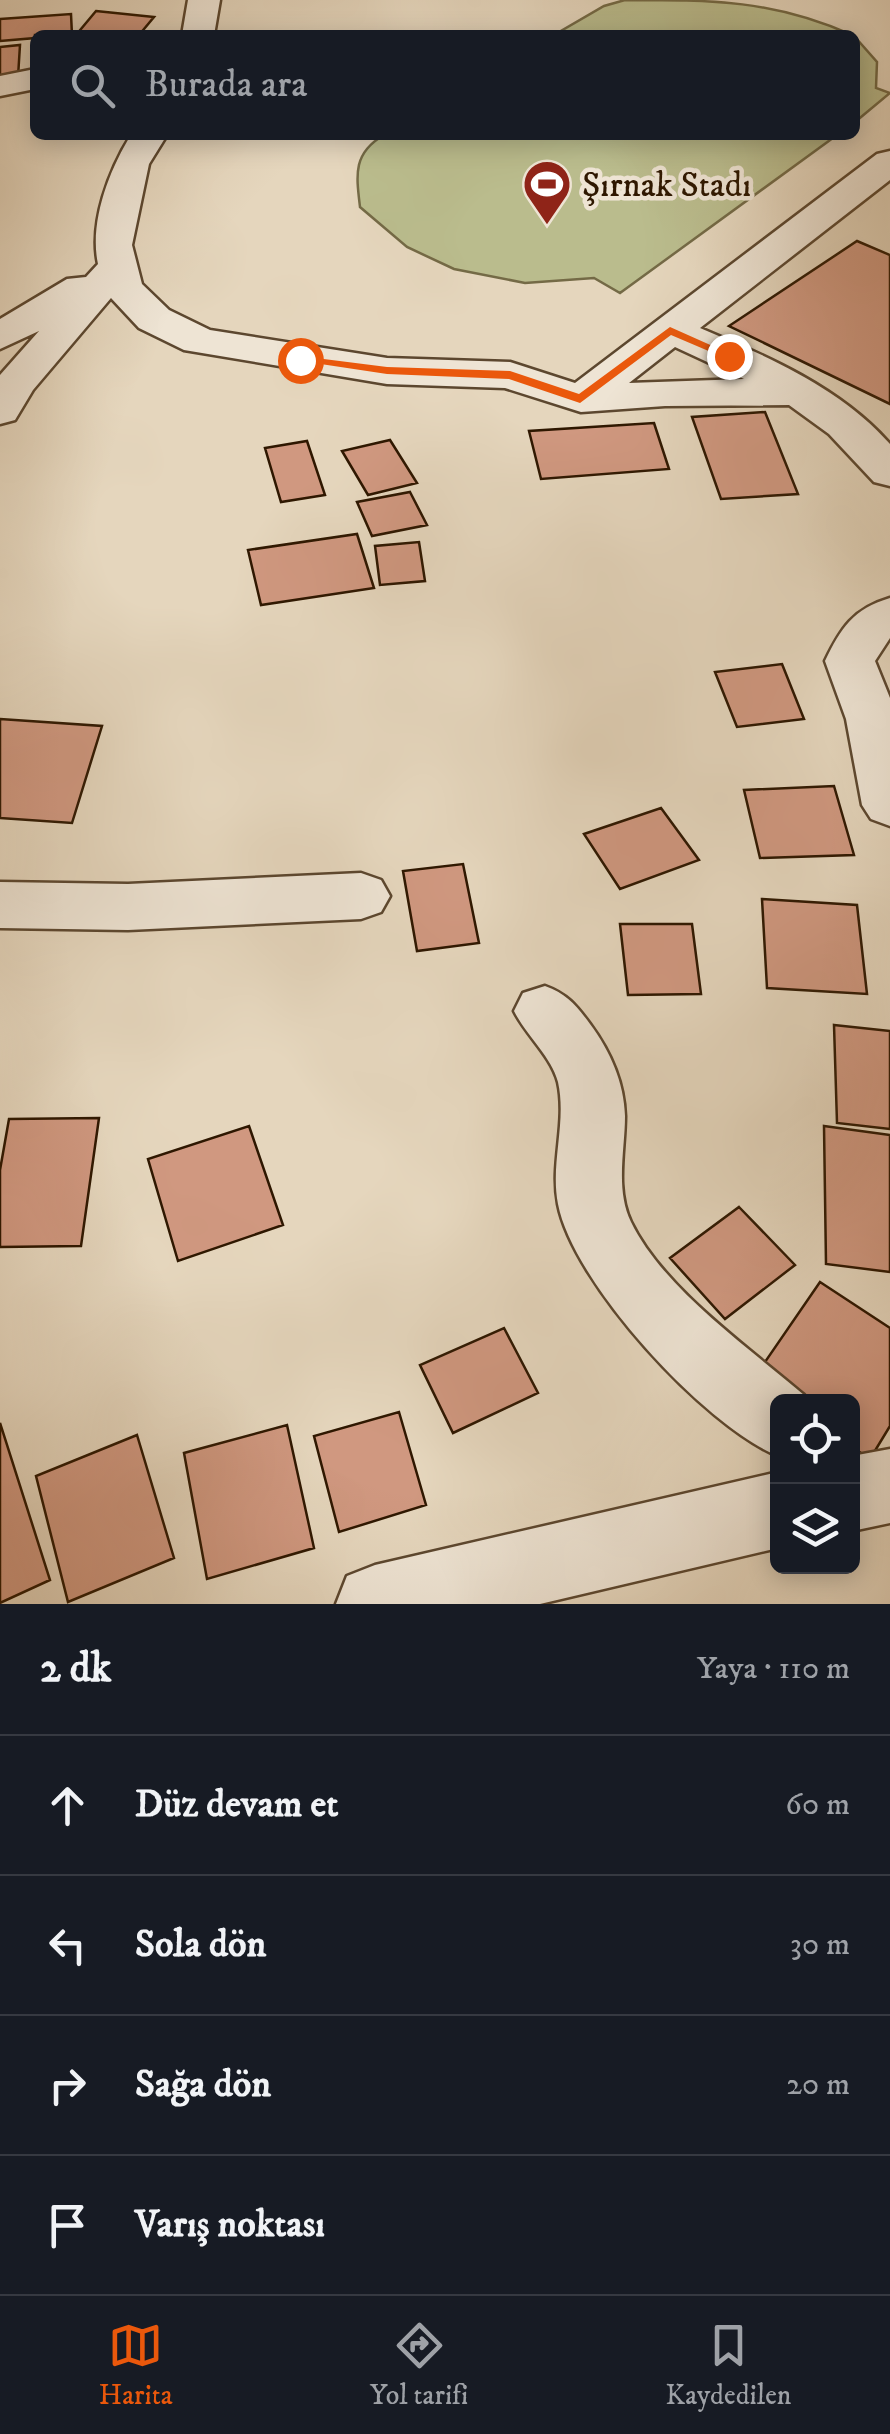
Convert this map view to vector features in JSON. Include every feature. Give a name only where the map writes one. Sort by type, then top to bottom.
[{"type":"street","points":[[199,30],[204,0]]},
{"type":"street","points":[[0,86],[30,80]]},
{"type":"street","points":[[145,140],[132,164],[112,244],[123,287],[154,319],[199,341],[387,370],[510,375],[580,399],[665,393],[796,392]]},
{"type":"street","points":[[580,399],[890,162]]},
{"type":"street","points":[[0,337],[118,266]]},
{"type":"street","points":[[0,411],[14,385],[118,266]]},
{"type":"street","points":[[670,330],[729,356],[841,420],[890,472]]},
{"type":"street","points":[[881,628],[850,661],[872,719],[890,806]]},
{"type":"street","points":[[0,905],[128,907],[361,896]]},
{"type":"street","points":[[545,1011],[576,1053],[589,1082],[590,1202],[601,1234],[625,1274],[678,1330],[770,1413]]},
{"type":"street","points":[[374,1604],[770,1512]]},
{"type":"green space","points":[[625,0],[742,4],[796,15],[840,30],[563,30],[604,6]]},
{"type":"green space","name":"Şırnak Stadı","points":[[860,43],[877,62],[876,88],[890,93],[860,118]]},
{"type":"green space","name":"Şırnak Stadı","points":[[830,140],[620,293],[594,278],[525,283],[454,269],[407,247],[360,207],[359,165],[374,142]]},
{"type":"building","points":[[96,11],[154,17],[143,30],[80,30]]},
{"type":"building","points":[[71,14],[72,30],[30,30],[30,38],[0,41],[0,19]]},
{"type":"building","points":[[20,45],[18,77],[0,78],[0,47]]},
{"type":"building","points":[[857,241],[890,255],[890,404],[729,326]]},
{"type":"building","points":[[765,412],[798,494],[721,499],[692,417]]},
{"type":"building","points":[[654,423],[669,469],[541,479],[529,431]]},
{"type":"building","points":[[390,440],[417,483],[368,495],[342,451]]},
{"type":"building","points":[[307,441],[325,495],[281,502],[265,448]]},
{"type":"building","points":[[410,492],[427,525],[372,536],[357,502]]},
{"type":"building","points":[[357,534],[374,588],[261,605],[248,550]]},
{"type":"building","points":[[419,542],[425,581],[380,585],[375,546]]},
{"type":"building","points":[[782,664],[804,719],[737,727],[715,672]]},
{"type":"building","points":[[0,719],[102,726],[72,823],[0,818]]},
{"type":"building","points":[[834,786],[854,855],[760,858],[744,790]]},
{"type":"building","points":[[661,808],[699,860],[620,889],[584,834]]},
{"type":"building","points":[[463,864],[479,943],[417,951],[403,871]]},
{"type":"building","points":[[762,899],[857,905],[867,994],[767,988]]},
{"type":"building","points":[[620,924],[692,924],[701,994],[628,995]]},
{"type":"building","points":[[834,1025],[890,1031],[890,1129],[837,1123]]},
{"type":"building","points":[[99,1118],[81,1246],[0,1247],[0,1170],[9,1119]]},
{"type":"building","points":[[249,1126],[283,1225],[178,1261],[148,1159]]},
{"type":"building","points":[[824,1126],[890,1135],[890,1272],[826,1264]]},
{"type":"building","points":[[739,1207],[795,1265],[725,1319],[670,1258]]},
{"type":"building","points":[[820,1282],[890,1328],[890,1426],[870,1459],[860,1452],[860,1394],[777,1394],[754,1378]]},
{"type":"building","points":[[504,1328],[538,1393],[453,1433],[420,1365]]},
{"type":"building","points":[[399,1412],[426,1505],[339,1532],[314,1436]]},
{"type":"building","points":[[0,1423],[50,1580],[0,1603]]},
{"type":"building","points":[[287,1425],[314,1548],[207,1579],[184,1453]]},
{"type":"building","points":[[137,1435],[174,1558],[68,1602],[36,1476]]},
{"type":"place","name":"Şırnak Stadı","points":[[547,226]]},
{"type":"route","points":[[300,360],[387,370],[510,375],[580,399],[670,330],[729,356]]}]
